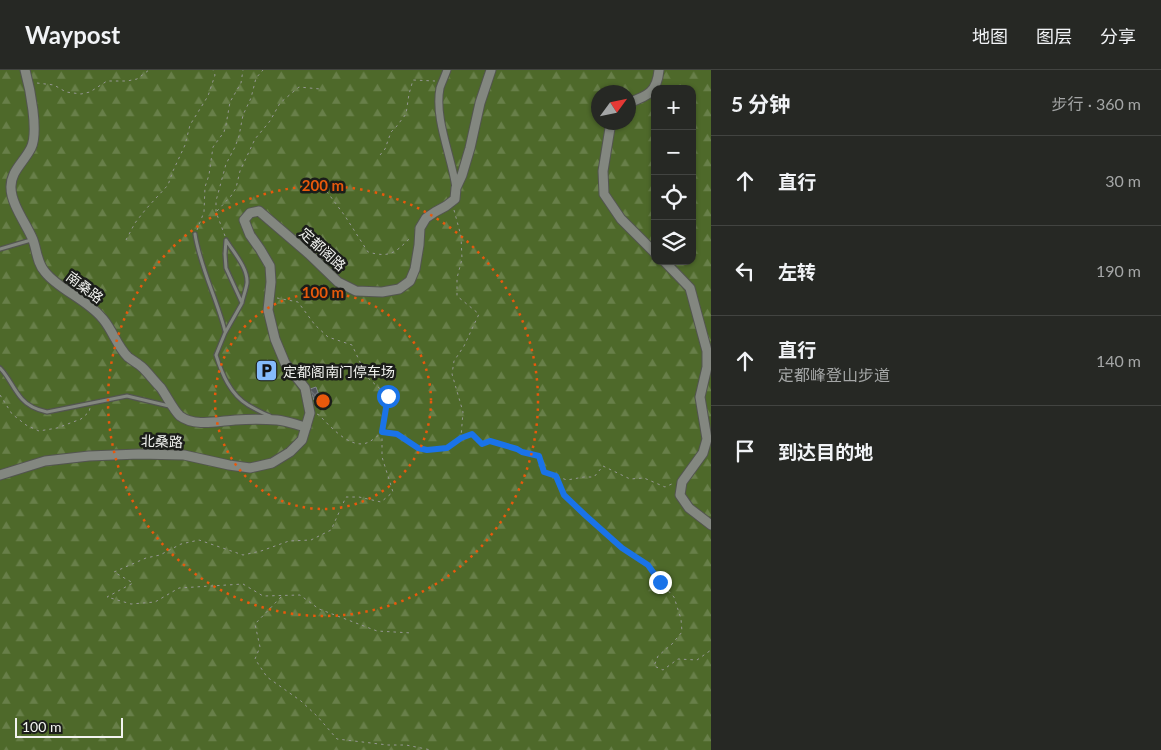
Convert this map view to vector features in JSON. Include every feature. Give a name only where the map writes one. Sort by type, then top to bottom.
[{"type":"street","name":"南桑路","points":[[26,70],[34,135],[31,148],[18,166],[12,179],[11,188],[13,200],[27,225],[39,263],[45,272],[85,302],[104,320],[118,345],[162,390],[179,416],[192,421],[206,423],[235,420],[277,420],[306,427]]},
{"type":"street","points":[[420,228],[426,218],[455,199],[454,176],[439,115],[440,89],[447,70]]},
{"type":"street","points":[[456,188],[462,175],[480,103],[491,70]]},
{"type":"street","points":[[636,100],[651,92],[658,81],[659,70]]},
{"type":"street","points":[[610,130],[602,172],[604,194],[621,220],[651,249]]},
{"type":"street","name":"定都阁路","points":[[306,427],[310,413],[305,388],[285,363],[275,340],[268,310],[271,282],[270,266],[250,235],[244,220],[250,213],[259,211],[338,282],[356,291],[390,291],[399,289],[410,281],[415,269],[420,228]]},
{"type":"street","points":[[668,265],[690,288],[707,351],[700,397],[707,439],[702,453],[682,482],[680,495],[689,508],[711,525]]},
{"type":"street","name":"北桑路","points":[[0,474],[45,461],[89,456],[139,454],[184,455],[250,468],[272,463],[290,452],[302,440],[306,427]]},
{"type":"lane","points":[[195,234],[197,247],[225,333]]},
{"type":"lane","points":[[0,249],[32,239]]},
{"type":"lane","points":[[226,240],[226,268],[242,303]]},
{"type":"lane","points":[[226,240],[238,257],[245,271],[247,282],[242,303],[225,333],[216,355],[230,388],[246,404],[277,420]]},
{"type":"lane","points":[[0,368],[22,400],[38,410],[47,412],[127,396],[174,407]]},
{"type":"path","points":[[29,83],[54,84],[66,92],[81,94],[90,92],[107,81],[127,81],[137,78],[149,70]]},
{"type":"path","points":[[126,240],[146,209],[168,185],[185,145],[190,125],[208,96],[214,75],[213,70]]},
{"type":"path","points":[[195,234],[204,212],[205,187],[209,175],[213,147],[224,132],[230,102],[241,83],[243,70]]},
{"type":"path","points":[[226,240],[216,212],[216,201],[226,164],[239,136],[243,115],[251,98],[256,78],[263,70]]},
{"type":"path","points":[[380,155],[391,132],[406,114],[413,80],[443,81]]},
{"type":"path","points":[[216,212],[236,188],[240,171],[255,139],[270,121],[280,103],[299,87],[320,89]]},
{"type":"path","points":[[319,181],[345,216],[368,252],[378,254],[395,253],[420,228]]},
{"type":"path","points":[[452,202],[461,236],[462,259],[457,278],[457,296],[479,314],[464,346],[454,360],[452,374],[463,412],[461,438]]},
{"type":"path","points":[[269,296],[298,302],[315,325],[328,336],[352,344],[367,377],[388,396],[382,432],[382,457],[393,492],[381,502],[359,497],[346,497],[331,530],[311,540],[289,541],[262,551],[243,555],[199,540],[181,544],[160,555],[146,558],[114,572],[133,584],[107,597],[131,604],[155,602],[179,588],[243,584],[263,596],[300,595],[319,609],[377,631],[412,633]]},
{"type":"path","points":[[0,394],[12,414],[26,425],[39,431],[57,428],[81,419],[89,412],[91,403]]},
{"type":"path","points":[[310,413],[319,415],[340,436],[361,444],[369,442],[382,432],[397,434],[418,448],[427,450],[447,448],[461,438],[472,434],[482,444],[490,441],[539,456],[544,472],[567,480],[594,476],[603,466],[630,479],[644,478],[665,487],[675,482]]},
{"type":"path","points":[[556,476],[564,495],[622,548],[648,565],[674,597],[681,618],[682,632],[658,656],[654,666],[663,670],[678,659],[697,660],[711,650]]},
{"type":"path","points":[[282,596],[255,624],[260,647],[255,659],[268,677],[301,701],[337,739],[388,745],[406,745],[431,750]]},
{"type":"green space","points":[[0,70],[711,70],[711,750],[0,750]]},
{"type":"building","points":[[316,387],[320,398],[314,400],[310,389]]},
{"type":"place","name":"定都阁南门停车场","points":[[267,371]]},
{"type":"route","points":[[388,396],[382,432],[397,434],[418,448],[427,450],[447,448],[461,438],[472,434],[482,444],[490,441],[539,456],[544,472],[556,476],[564,495],[622,548],[648,565],[660,582]]}]
